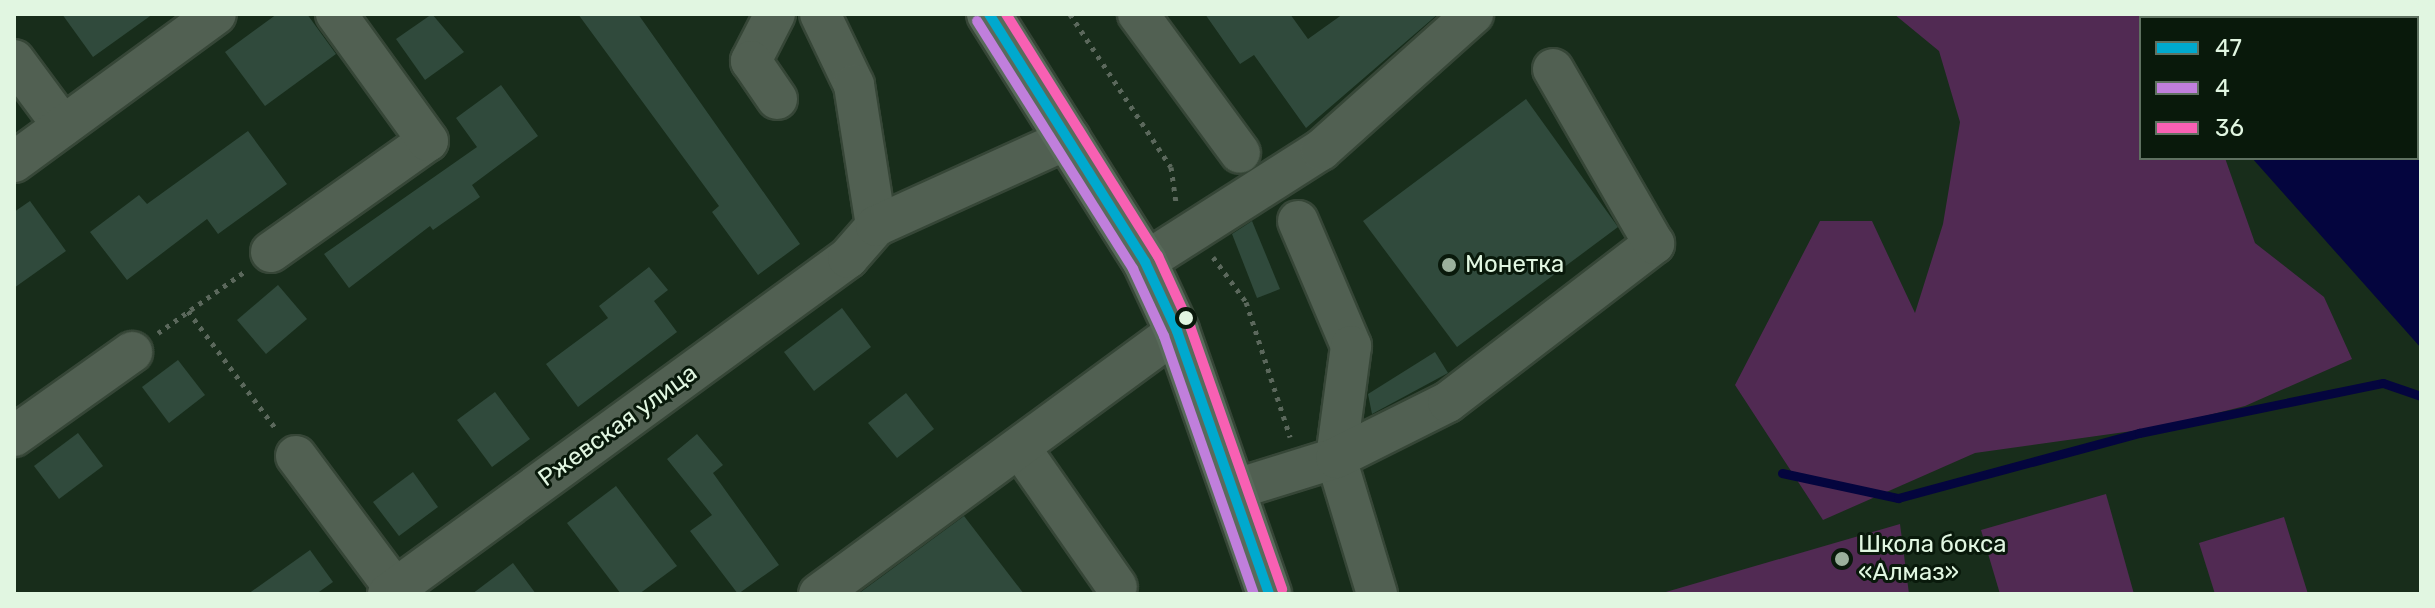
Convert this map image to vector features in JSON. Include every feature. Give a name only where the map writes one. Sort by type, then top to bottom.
[{"type":"main road","points":[[989,14],[1070,138],[1145,262],[1177,331],[1236,489],[1269,594]]},
{"type":"street","points":[[14,162],[216,14]]},
{"type":"street","points":[[271,252],[428,141],[336,14]]},
{"type":"street","points":[[775,14],[751,61],[777,99]]},
{"type":"street","points":[[820,14],[854,85],[876,226],[1070,138]]},
{"type":"street","points":[[1138,14],[1240,153]]},
{"type":"street","points":[[1145,262],[1321,150],[1473,14]]},
{"type":"street","points":[[14,60],[63,126]]},
{"type":"street","points":[[1236,489],[1321,461],[1448,402],[1654,244],[1553,69]]},
{"type":"street","points":[[1298,221],[1351,346],[1321,461],[1377,594]]},
{"type":"street","name":"Ржевская улица","points":[[392,591],[848,258],[876,226]]},
{"type":"street","points":[[819,594],[1177,331]]},
{"type":"street","points":[[14,436],[132,352]]},
{"type":"street","points":[[1020,448],[1117,587]]},
{"type":"street","points":[[296,456],[392,591]]},
{"type":"path","points":[[1070,14],[1171,167],[1173,197],[1246,302],[1290,436],[1321,461]]},
{"type":"path","points":[[132,352],[271,252]]},
{"type":"path","points":[[188,311],[296,456]]},
{"type":"shaded area","points":[[1894,14],[2173,14],[2139,16],[2139,160],[2226,160],[2255,243],[2324,297],[2352,359],[2245,406],[2161,427],[1975,453],[1823,520],[1735,385],[1820,221],[1872,221],[1915,313],[1943,224],[1960,122],[1939,51]]},
{"type":"shaded area","points":[[2198,14],[2421,14],[2421,348],[2254,160],[2419,160],[2419,16]]},
{"type":"shaded area","points":[[2106,494],[2134,594],[2000,594],[1981,530]]},
{"type":"shaded area","points":[[2284,517],[2308,594],[2215,594],[2199,543]]},
{"type":"shaded area","name":"Школа бокса «Алмаз»","points":[[1900,524],[1909,594],[1659,594]]},
{"type":"building","points":[[62,14],[153,14],[93,57]]},
{"type":"building","points":[[277,14],[307,14],[336,54],[265,106],[225,52]]},
{"type":"building","points":[[432,14],[464,52],[425,80],[396,39]]},
{"type":"building","points":[[578,14],[638,14],[800,244],[758,275],[712,212],[719,206]]},
{"type":"building","points":[[1205,14],[1290,14],[1308,39],[1343,14],[1438,14],[1306,128],[1254,55],[1240,64]]},
{"type":"building","points":[[501,85],[538,136],[472,185],[480,197],[433,230],[430,226],[349,288],[324,254],[477,147],[456,118]]},
{"type":"building","points":[[1526,99],[1618,227],[1457,347],[1363,221]]},
{"type":"building","points":[[248,131],[287,184],[218,234],[207,219],[127,280],[90,232],[139,195],[147,204]]},
{"type":"building","points":[[30,201],[66,251],[14,288],[14,212]]},
{"type":"building","points":[[1252,221],[1280,289],[1257,298],[1232,234]]},
{"type":"building","points":[[649,267],[668,290],[654,301],[677,332],[578,407],[546,364],[608,318],[599,306]]},
{"type":"building","points":[[278,285],[307,319],[266,354],[237,320]]},
{"type":"building","points":[[842,308],[871,347],[814,391],[784,352]]},
{"type":"building","points":[[1435,352],[1448,373],[1372,414],[1368,394]]},
{"type":"building","points":[[178,360],[205,395],[169,423],[142,387]]},
{"type":"building","points":[[495,392],[530,439],[492,467],[457,420]]},
{"type":"building","points":[[906,393],[934,429],[897,458],[868,423]]},
{"type":"building","points":[[78,433],[103,466],[59,499],[34,466]]},
{"type":"building","points":[[697,434],[723,465],[713,473],[779,565],[738,594],[690,531],[712,515],[667,459]]},
{"type":"building","points":[[413,472],[438,507],[399,536],[373,502]]},
{"type":"building","points":[[616,486],[677,566],[639,594],[621,594],[567,523]]},
{"type":"building","points":[[964,516],[1024,594],[858,594]]},
{"type":"building","points":[[310,550],[333,582],[316,594],[248,594]]},
{"type":"building","points":[[513,563],[536,594],[472,594]]},
{"type":"waterway","points":[[1782,473],[1898,498],[2139,433],[2383,383],[2421,396]]},
{"type":"transit line","name":"47","points":[[989,14],[1145,262],[1177,331],[1269,594]]},
{"type":"transit line","name":"36","points":[[1006,14],[1158,256],[1190,326],[1282,589]]},
{"type":"transit line","name":"4","points":[[977,21],[1133,269],[1164,336],[1254,594]]},
{"type":"place","name":"Монетка","points":[[1449,265]]},
{"type":"place","name":"Школа бокса «Алмаз»","points":[[1842,559]]}]
